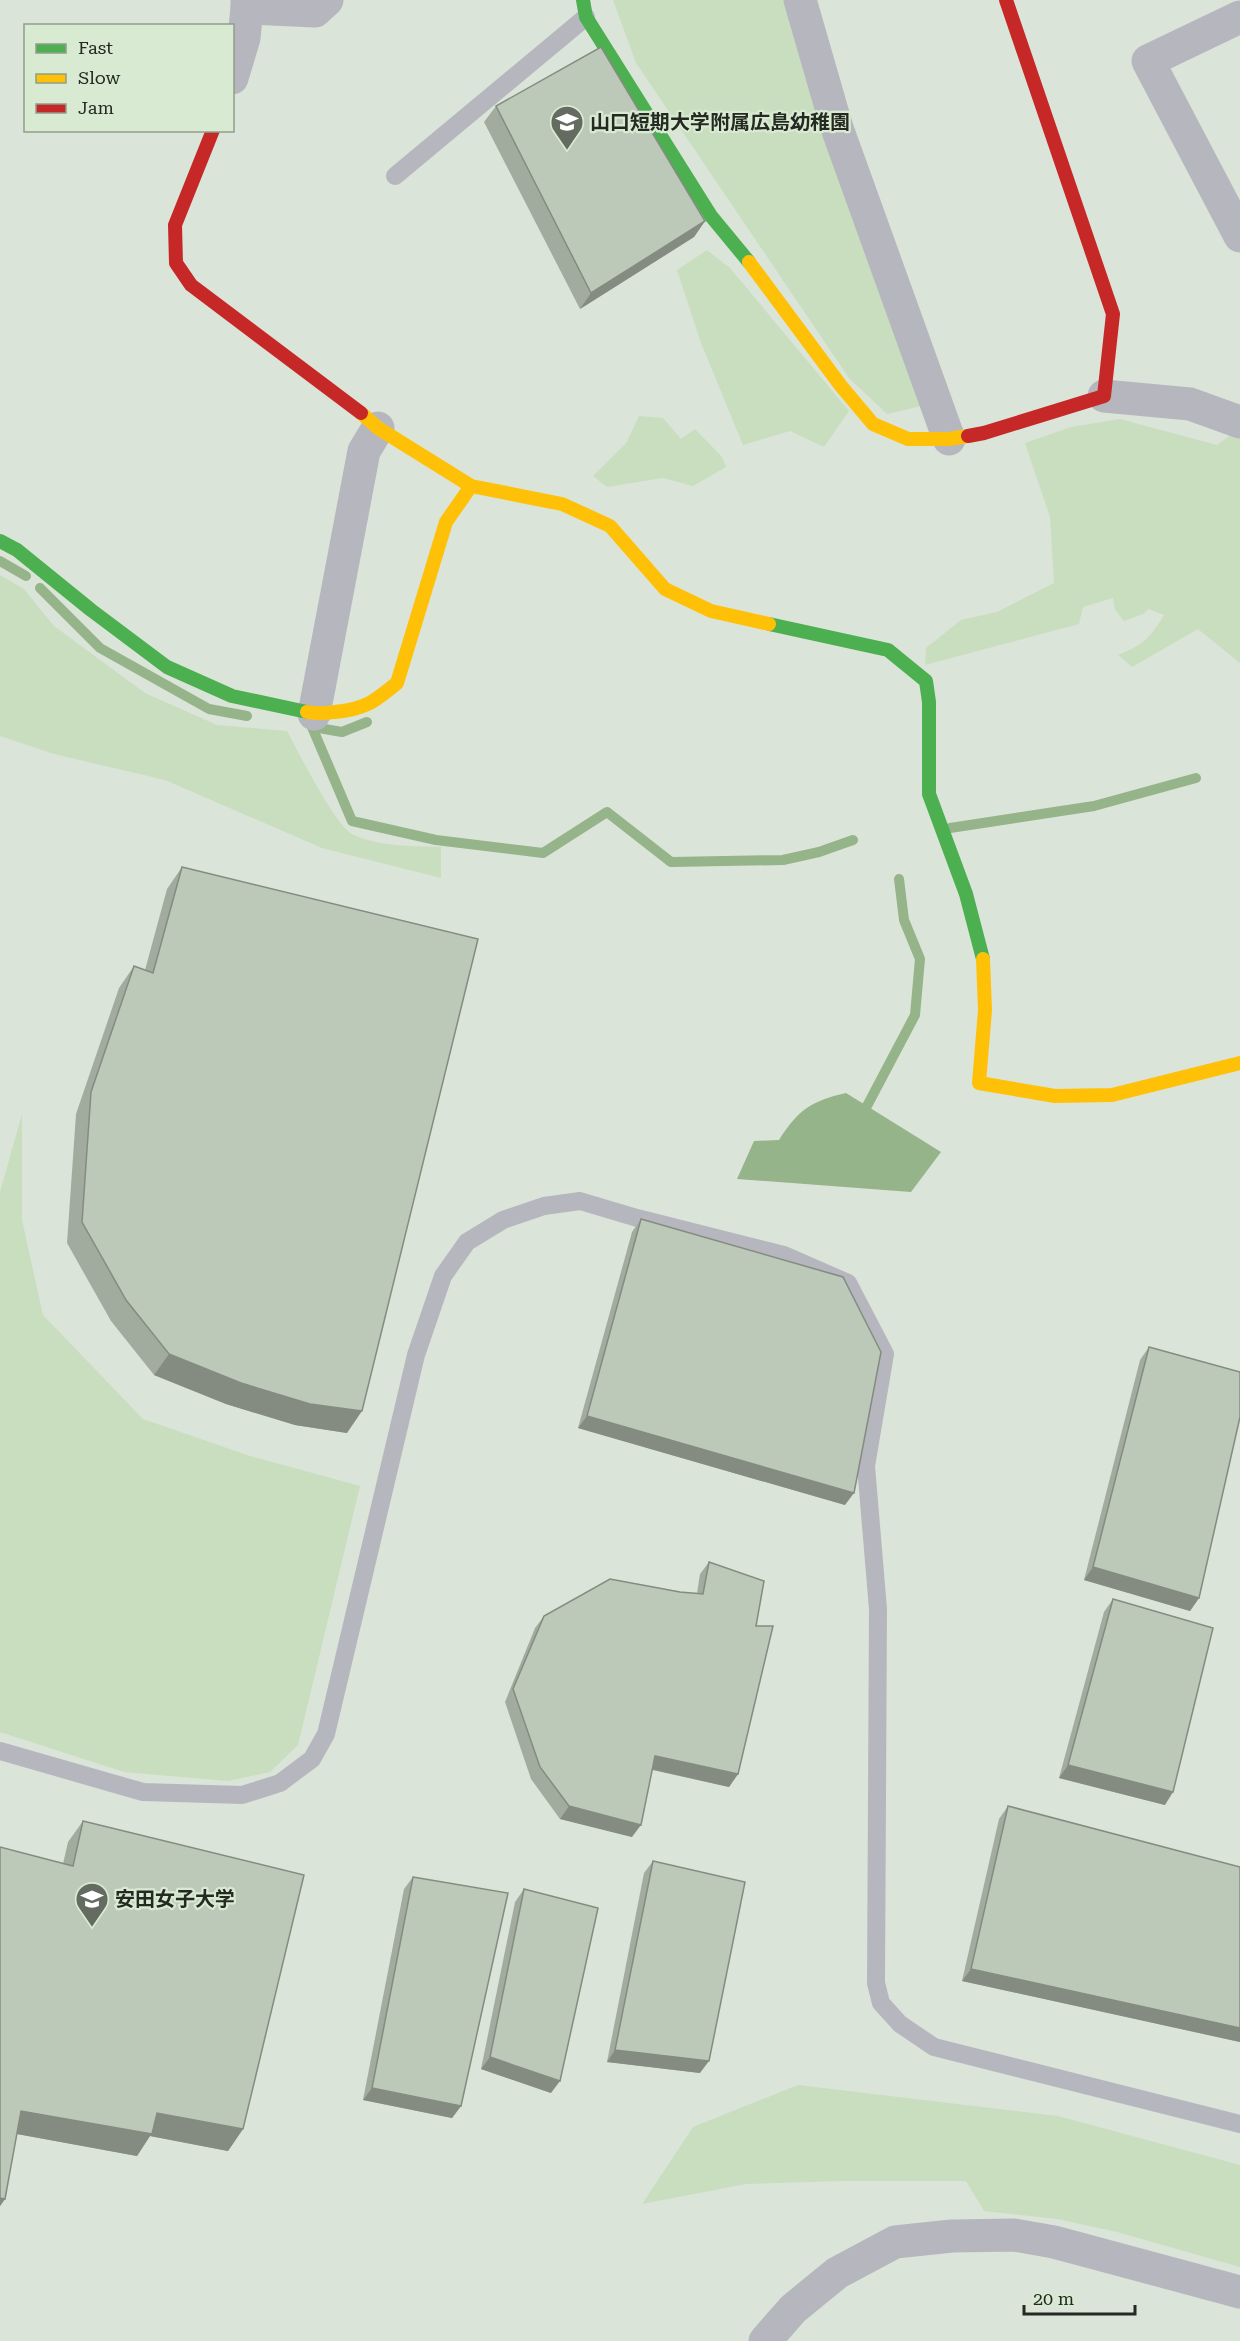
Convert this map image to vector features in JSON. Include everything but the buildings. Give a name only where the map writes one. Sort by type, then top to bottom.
[{"type":"street","points":[[234,71],[244,38],[247,4],[315,11],[327,0]]},
{"type":"street","points":[[800,0],[837,128],[949,439]]},
{"type":"street","points":[[1006,0],[1113,314],[1104,396]]},
{"type":"street","points":[[585,9],[711,216],[759,274],[841,386],[873,424],[909,439],[949,439],[984,433],[1104,396],[1190,404],[1240,422]]},
{"type":"street","points":[[1240,17],[1148,61],[1240,236]]},
{"type":"street","points":[[212,132],[175,225],[176,263],[191,285],[378,428],[471,486],[562,504],[610,526],[665,589],[711,611],[888,650],[926,681],[929,702],[929,794],[966,894],[984,963],[985,1010],[979,1083],[1055,1096],[1112,1095],[1240,1063]]},
{"type":"street","points":[[314,714],[364,451],[378,428]]},
{"type":"street","points":[[0,541],[17,550],[90,610],[167,667],[232,696],[314,714],[357,710],[376,700],[397,684],[446,522],[471,486]]},
{"type":"street","points":[[765,2341],[793,2309],[837,2273],[895,2242],[951,2236],[1014,2235],[1053,2242],[1240,2292]]},
{"type":"lane","points":[[395,176],[585,9]]},
{"type":"lane","points":[[0,1751],[143,1792],[242,1796],[280,1783],[312,1759],[326,1734],[416,1355],[443,1276],[467,1242],[514,1217],[544,1206],[580,1201],[784,1255],[848,1283],[885,1354],[866,1466],[878,1609],[876,1983],[881,2003],[900,2025],[934,2047],[1240,2124]]},
{"type":"shaded area","points":[[613,0],[785,0],[926,405],[887,414],[849,378],[636,63]]},
{"type":"shaded area","points":[[707,250],[730,268],[849,411],[824,447],[790,431],[743,445],[701,343],[677,270]]},
{"type":"shaded area","points":[[639,416],[663,418],[681,439],[695,429],[722,457],[726,467],[693,486],[663,478],[607,487],[593,476],[627,442]]},
{"type":"shaded area","points":[[1120,419],[1217,445],[1240,428],[1240,663],[1198,629],[1132,667],[1118,655],[1145,640],[1164,615],[1149,609],[1143,614],[1124,621],[1115,610],[1113,598],[1083,607],[1079,624],[925,665],[926,648],[961,620],[997,612],[1054,583],[1050,517],[1025,443],[1071,427]]},
{"type":"shaded area","points":[[0,575],[24,589],[54,626],[145,693],[217,725],[287,731],[308,771],[337,819],[346,829],[354,835],[375,842],[441,847],[441,878],[322,848],[165,780],[54,754],[0,736]]},
{"type":"shaded area","points":[[846,1093],[941,1152],[911,1192],[737,1179],[754,1141],[779,1140],[799,1114],[814,1103]]},
{"type":"shaded area","points":[[22,1114],[22,1220],[43,1315],[143,1419],[250,1456],[360,1486],[298,1745],[270,1772],[228,1781],[124,1772],[0,1732],[0,1192]]},
{"type":"shaded area","points":[[798,2085],[1058,2116],[1240,2165],[1240,2267],[1117,2232],[1057,2219],[984,2211],[966,2181],[746,2184],[642,2204],[693,2127]]},
{"type":"waterway","points":[[0,561],[26,576]]},
{"type":"waterway","points":[[40,588],[100,648],[209,709],[247,716]]},
{"type":"waterway","points":[[313,727],[342,732],[367,722]]},
{"type":"waterway","points":[[312,727],[352,821],[436,840],[543,853],[607,812],[671,862],[783,860],[819,852],[853,840]]},
{"type":"waterway","points":[[950,828],[1094,806],[1196,778]]},
{"type":"waterway","points":[[867,1106],[915,1015],[920,959],[904,920],[899,879]]},
{"type":"traffic: fast","points":[[583,0],[586,17],[711,216],[749,262]]},
{"type":"traffic: fast","points":[[0,541],[17,550],[167,667],[232,696],[307,712]]},
{"type":"traffic: fast","points":[[769,624],[888,650],[926,681],[929,702],[929,794],[966,894],[983,959]]},
{"type":"traffic: slow","points":[[749,262],[841,386],[873,424],[908,439],[949,439],[968,436]]},
{"type":"traffic: slow","points":[[361,413],[378,428],[471,486],[562,504],[610,526],[665,589],[711,611],[769,624]]},
{"type":"traffic: slow","points":[[307,712],[335,712],[362,707],[397,683],[446,522],[471,486]]},
{"type":"traffic: slow","points":[[983,959],[985,1010],[979,1083],[1055,1096],[1112,1095],[1240,1063]]},
{"type":"traffic: jam","points":[[968,436],[1104,396],[1113,314],[1006,0]]},
{"type":"traffic: jam","points":[[212,132],[175,225],[176,263],[191,285],[361,413]]},
{"type":"place","name":"山口短期大学附属広島幼稚園","points":[[567,151]]},
{"type":"place","name":"安田女子大学","points":[[92,1928]]}]
